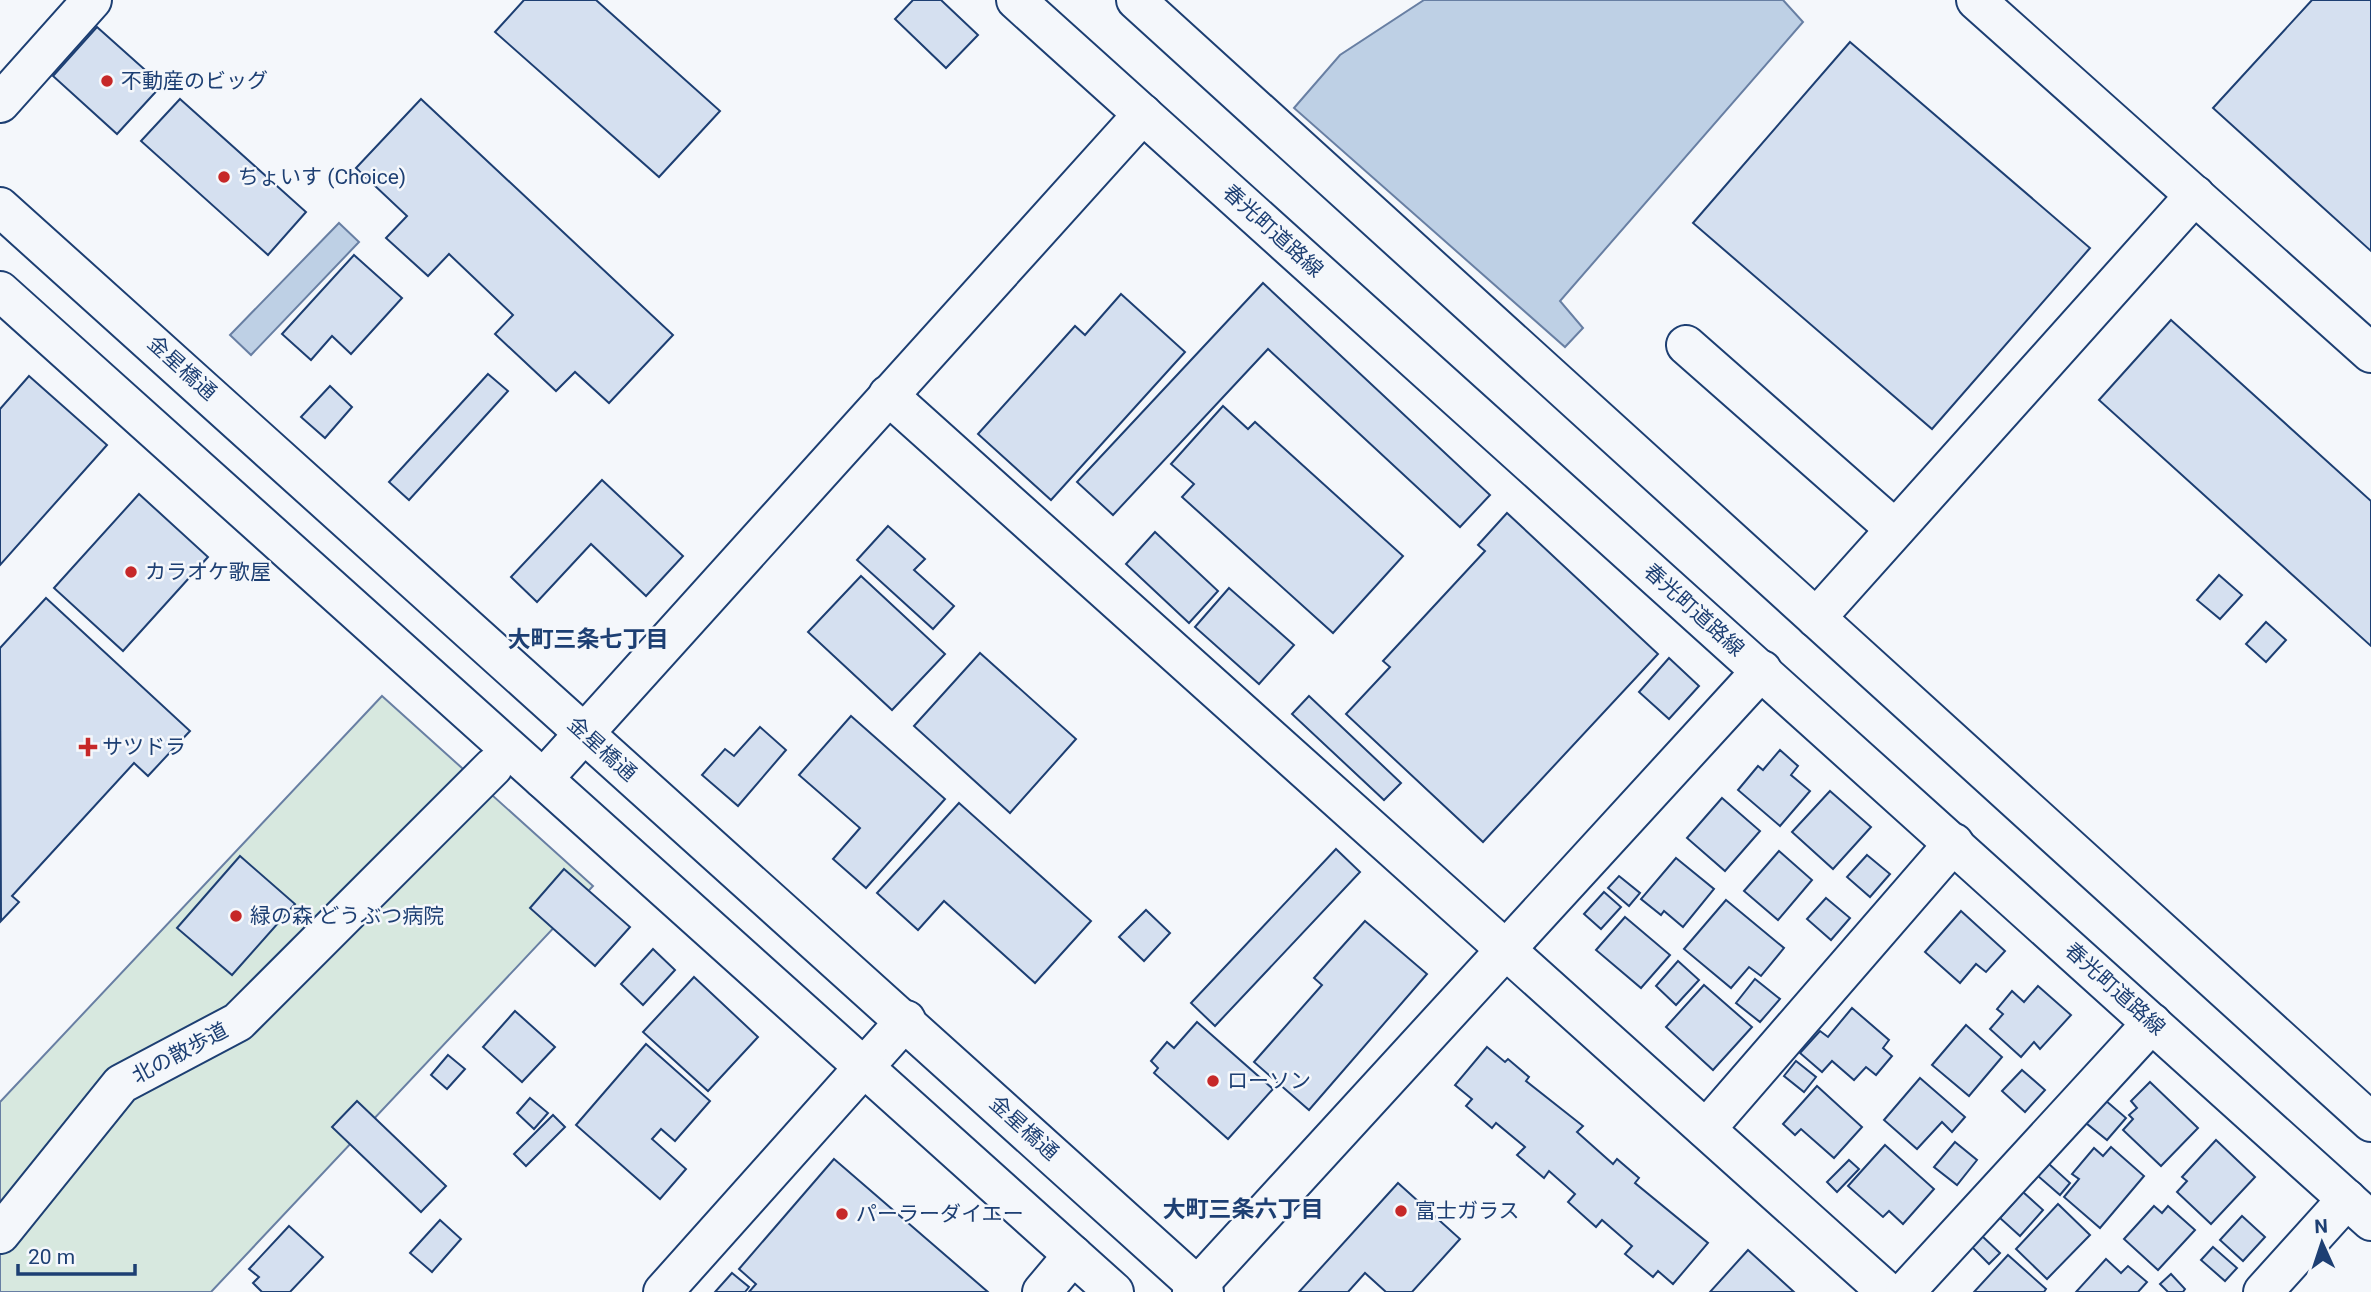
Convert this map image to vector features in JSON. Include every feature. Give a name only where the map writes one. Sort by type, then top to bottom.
[{"type":"street","points":[[0,103],[92,0]]},
{"type":"street","name":"春光町道路線","points":[[1016,0],[2359,1210]]},
{"type":"street","points":[[1136,0],[2371,1122]]},
{"type":"street","points":[[1976,0],[2371,353]]},
{"type":"street","points":[[543,779],[1143,114]]},
{"type":"street","points":[[1816,618],[2195,195]]},
{"type":"street","name":"金星橋通","points":[[0,207],[141,330],[584,733],[906,1020],[1198,1290]]},
{"type":"street","points":[[0,291],[865,1065],[1114,1292]]},
{"type":"street","points":[[1686,345],[1895,529]]},
{"type":"street","points":[[888,395],[1887,1291],[2152,1023]]},
{"type":"street","points":[[1198,1290],[1505,948],[1762,670]]},
{"type":"street","name":"北の散歩道","points":[[0,1234],[121,1084],[238,1023],[494,767]]},
{"type":"street","points":[[1706,1129],[1954,843]]},
{"type":"street","points":[[664,1292],[906,1020]]},
{"type":"street","points":[[2263,1292],[2359,1210]]},
{"type":"street","points":[[1042,1292],[1073,1255]]},
{"type":"shaded area","points":[[382,696],[593,886],[211,1292],[0,1292],[0,1102]]},
{"type":"water","points":[[1424,0],[1783,0],[1803,22],[1560,301],[1583,328],[1565,347],[1294,108],[1340,55]]},
{"type":"water","points":[[339,223],[359,242],[251,355],[230,335]]},
{"type":"building","points":[[524,0],[596,0],[720,111],[659,177],[495,32]]},
{"type":"building","points":[[913,0],[941,0],[978,35],[946,68],[895,19]]},
{"type":"building","points":[[2312,0],[2371,0],[2371,251],[2213,108]]},
{"type":"building","name":"不動産のビッグ","points":[[97,27],[162,85],[117,134],[53,76]]},
{"type":"building","points":[[1850,42],[2090,248],[1932,429],[1693,223]]},
{"type":"building","name":"ちょいす (Choice)","points":[[180,99],[306,212],[268,255],[141,141]]},
{"type":"building","points":[[421,99],[673,335],[609,403],[575,372],[556,391],[495,334],[513,315],[449,254],[428,276],[386,238],[407,216],[356,168]]},
{"type":"building","points":[[354,255],[402,298],[351,354],[332,336],[311,360],[282,334]]},
{"type":"building","points":[[1263,283],[1490,495],[1460,527],[1268,349],[1113,515],[1077,482]]},
{"type":"building","points":[[1121,294],[1185,352],[1051,500],[978,434],[1075,326],[1085,335]]},
{"type":"building","points":[[2171,320],[2371,501],[2371,646],[2099,400]]},
{"type":"building","points":[[488,374],[508,391],[409,500],[389,482]]},
{"type":"building","points":[[29,376],[107,445],[0,565],[0,409]]},
{"type":"building","points":[[330,386],[352,407],[325,438],[301,417]]},
{"type":"building","points":[[1223,406],[1248,429],[1255,422],[1403,556],[1333,633],[1182,497],[1194,484],[1171,464]]},
{"type":"building","points":[[602,480],[683,556],[646,596],[591,544],[537,602],[511,577]]},
{"type":"building","name":"カラオケ歌屋","points":[[139,494],[208,557],[123,651],[54,588]]},
{"type":"building","points":[[1507,513],[1658,654],[1483,842],[1346,714],[1390,667],[1383,661],[1485,551],[1478,545]]},
{"type":"building","points":[[888,526],[925,559],[914,570],[954,606],[933,629],[857,560]]},
{"type":"building","points":[[1155,532],[1218,591],[1189,623],[1126,564]]},
{"type":"building","points":[[2219,575],[2242,595],[2220,619],[2197,600]]},
{"type":"building","points":[[861,576],[945,654],[892,710],[808,632]]},
{"type":"building","points":[[1229,588],[1294,645],[1259,684],[1195,627]]},
{"type":"building","name":"サツドラ","points":[[46,598],[190,731],[148,776],[134,763],[12,896],[19,902],[1,921],[0,648]]},
{"type":"building","points":[[2266,622],[2286,640],[2266,662],[2246,644]]},
{"type":"building","points":[[980,653],[1076,739],[1010,813],[914,726]]},
{"type":"building","points":[[1669,658],[1699,686],[1669,719],[1639,692]]},
{"type":"building","points":[[1309,696],[1401,783],[1384,800],[1292,714]]},
{"type":"building","points":[[851,716],[945,799],[866,888],[833,859],[860,828],[799,775]]},
{"type":"building","points":[[760,727],[786,750],[738,806],[702,775],[725,749],[734,756]]},
{"type":"building","points":[[1780,750],[1798,766],[1791,775],[1810,791],[1780,826],[1738,790],[1758,766],[1763,770]]},
{"type":"building","points":[[1830,791],[1871,827],[1833,869],[1792,832]]},
{"type":"building","points":[[1722,798],[1760,831],[1725,871],[1687,838]]},
{"type":"building","points":[[959,803],[1091,921],[1035,983],[944,901],[918,930],[877,893]]},
{"type":"building","points":[[1336,849],[1360,872],[1215,1026],[1191,1003]]},
{"type":"building","points":[[1779,851],[1812,880],[1778,920],[1744,891]]},
{"type":"building","points":[[1867,855],[1890,874],[1870,897],[1847,877]]},
{"type":"building","name":"緑の森 どうぶつ病院","points":[[240,856],[295,904],[232,975],[177,928]]},
{"type":"building","points":[[1676,858],[1714,889],[1683,927],[1664,911],[1661,915],[1641,899]]},
{"type":"building","points":[[564,869],[630,927],[595,966],[530,908]]},
{"type":"building","points":[[1619,876],[1640,893],[1629,906],[1608,888]]},
{"type":"building","points":[[1604,892],[1621,907],[1601,929],[1584,914]]},
{"type":"building","points":[[1826,898],[1850,918],[1831,940],[1807,919]]},
{"type":"building","points":[[1726,900],[1784,948],[1761,976],[1749,967],[1731,988],[1684,949]]},
{"type":"building","points":[[1146,910],[1170,933],[1144,961],[1119,937]]},
{"type":"building","points":[[1961,911],[2005,951],[1986,972],[1976,964],[1960,983],[1925,952]]},
{"type":"building","points":[[1625,917],[1670,955],[1641,988],[1596,950]]},
{"type":"building","points":[[1365,921],[1427,974],[1309,1110],[1254,1062],[1322,985],[1314,978]]},
{"type":"building","points":[[653,949],[675,970],[643,1005],[621,984]]},
{"type":"building","points":[[1678,961],[1699,980],[1676,1005],[1656,986]]},
{"type":"building","points":[[694,977],[758,1037],[708,1091],[643,1032]]},
{"type":"building","points":[[1755,979],[1780,999],[1760,1022],[1736,1003]]},
{"type":"building","points":[[1704,985],[1752,1027],[1713,1070],[1666,1027]]},
{"type":"building","points":[[2038,986],[2071,1015],[2040,1049],[2034,1042],[2021,1057],[1990,1029],[2003,1014],[1997,1009],[2012,991],[2024,1002]]},
{"type":"building","points":[[1852,1008],[1889,1040],[1883,1048],[1892,1056],[1876,1075],[1866,1067],[1854,1080],[1832,1061],[1822,1072],[1800,1053],[1820,1031],[1828,1037]]},
{"type":"building","points":[[515,1011],[555,1047],[522,1082],[483,1047]]},
{"type":"building","name":"ローソン","points":[[1197,1022],[1273,1089],[1228,1139],[1154,1073],[1158,1068],[1151,1061],[1167,1042],[1174,1048]]},
{"type":"building","points":[[1966,1025],[2002,1057],[1969,1096],[1932,1065]]},
{"type":"building","points":[[646,1044],[710,1101],[675,1141],[661,1129],[652,1139],[686,1169],[660,1199],[576,1125]]},
{"type":"building","points":[[1487,1047],[1505,1062],[1508,1059],[1529,1077],[1526,1081],[1583,1126],[1577,1132],[1613,1164],[1617,1159],[1639,1178],[1635,1183],[1708,1243],[1673,1284],[1658,1271],[1653,1277],[1625,1254],[1632,1246],[1602,1220],[1596,1227],[1568,1202],[1575,1194],[1549,1171],[1544,1178],[1517,1155],[1525,1147],[1496,1123],[1492,1128],[1466,1106],[1472,1099],[1455,1085]]},
{"type":"building","points":[[448,1055],[465,1069],[447,1089],[431,1075]]},
{"type":"building","points":[[1796,1061],[1816,1077],[1804,1092],[1784,1076]]},
{"type":"building","points":[[2022,1070],[2045,1090],[2025,1112],[2002,1091]]},
{"type":"building","points":[[1920,1078],[1965,1117],[1952,1132],[1942,1122],[1917,1149],[1884,1120]]},
{"type":"building","points":[[2150,1082],[2198,1128],[2161,1166],[2123,1130],[2133,1119],[2129,1115],[2137,1108],[2131,1101]]},
{"type":"building","points":[[1817,1086],[1862,1127],[1834,1158],[1801,1129],[1795,1135],[1783,1124]]},
{"type":"building","points":[[530,1098],[548,1113],[534,1129],[517,1113]]},
{"type":"building","points":[[2105,1100],[2126,1118],[2107,1140],[2086,1123]]},
{"type":"building","points":[[357,1101],[446,1186],[421,1212],[332,1127]]},
{"type":"building","points":[[553,1115],[565,1127],[526,1166],[514,1154]]},
{"type":"building","points":[[2216,1140],[2255,1177],[2211,1224],[2177,1192],[2187,1181],[2182,1177]]},
{"type":"building","points":[[1955,1142],[1977,1160],[1957,1185],[1934,1167]]},
{"type":"building","points":[[1885,1145],[1934,1189],[1903,1224],[1889,1211],[1883,1217],[1848,1186]]},
{"type":"building","points":[[2111,1147],[2144,1176],[2100,1228],[2064,1197],[2079,1179],[2072,1174],[2094,1148],[2103,1156]]},
{"type":"building","name":"パーラーダイエー","points":[[834,1159],[988,1292],[749,1292],[756,1284],[739,1269]]},
{"type":"building","points":[[1849,1160],[1859,1169],[1837,1192],[1827,1182]]},
{"type":"building","points":[[2049,1164],[2070,1183],[2060,1195],[2038,1176]]},
{"type":"building","name":"富士ガラス","points":[[1398,1183],[1460,1239],[1412,1292],[1386,1292],[1365,1273],[1348,1292],[1299,1292]]},
{"type":"building","points":[[2023,1192],[2043,1210],[2020,1236],[2000,1218]]},
{"type":"building","points":[[2058,1204],[2090,1235],[2047,1279],[2016,1249]]},
{"type":"building","points":[[2154,1206],[2162,1213],[2168,1206],[2195,1230],[2158,1270],[2124,1239]]},
{"type":"building","points":[[2242,1216],[2265,1237],[2243,1261],[2220,1240]]},
{"type":"building","points":[[440,1220],[461,1239],[432,1272],[410,1253]]},
{"type":"building","points":[[289,1226],[323,1257],[290,1292],[262,1292],[253,1283],[259,1277],[249,1269]]},
{"type":"building","points":[[1982,1236],[2000,1253],[1989,1264],[1972,1247]]},
{"type":"building","points":[[2213,1247],[2237,1268],[2225,1281],[2201,1260]]},
{"type":"building","points":[[1748,1250],[1794,1292],[1710,1292]]},
{"type":"building","points":[[2008,1255],[2046,1289],[2044,1292],[1974,1292]]},
{"type":"building","points":[[2106,1259],[2121,1273],[2128,1266],[2147,1282],[2138,1292],[2076,1292]]},
{"type":"building","points":[[732,1273],[749,1287],[745,1292],[715,1292]]},
{"type":"building","points":[[2171,1274],[2185,1289],[2183,1292],[2168,1292],[2160,1284]]},
{"type":"place","name":"不動産のビッグ","points":[[107,81]]},
{"type":"place","name":"ちょいす (Choice)","points":[[224,177]]},
{"type":"place","name":"カラオケ歌屋","points":[[131,572]]},
{"type":"place","name":"サツドラ","points":[[88,747]]},
{"type":"place","name":"緑の森 どうぶつ病院","points":[[236,916]]},
{"type":"place","name":"ローソン","points":[[1213,1081]]},
{"type":"place","name":"富士ガラス","points":[[1401,1211]]},
{"type":"place","name":"パーラーダイエー","points":[[842,1214]]},
{"type":"district","name":"大町三条七丁目","points":[[588,639]]},
{"type":"district","name":"大町三条六丁目","points":[[1243,1209]]}]
